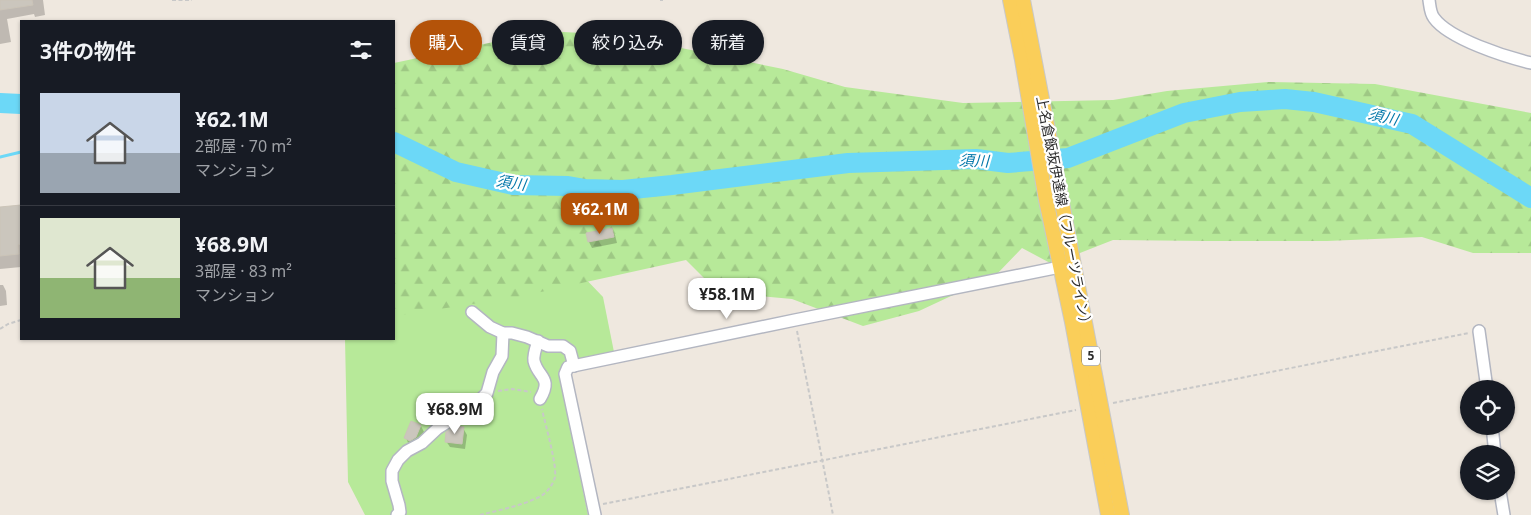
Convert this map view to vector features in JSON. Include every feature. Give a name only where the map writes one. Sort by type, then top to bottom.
[{"type":"main road","name":"上名倉飯坂伊達線（フルーツライン）","points":[[1010,0],[1029,60],[1061,196],[1094,407],[1108,515]]},
{"type":"main road","name":"上名倉飯坂伊達線（フルーツライン）","points":[[1023,0],[1046,200],[1060,267],[1122,515]]},
{"type":"street","points":[[1429,0],[1430,12],[1433,18],[1442,26],[1474,44],[1514,59],[1531,63]]},
{"type":"street","points":[[594,511],[565,374],[568,368],[1060,267]]},
{"type":"street","points":[[472,312],[490,327],[503,332],[538,341],[548,346],[563,346],[570,351],[574,366]]},
{"type":"street","points":[[1479,331],[1486,380]]},
{"type":"street","points":[[397,515],[400,512],[392,482],[392,471],[398,460],[407,451],[422,443],[438,428],[476,404],[487,394],[493,372],[502,356],[503,332]]},
{"type":"street","points":[[538,341],[534,353],[534,361],[545,383],[544,393],[540,399]]},
{"type":"street","points":[[1502,500],[1504,515]]},
{"type":"path","points":[[172,0],[192,0]]},
{"type":"path","points":[[0,329],[20,320]]},
{"type":"path","points":[[795,320],[833,515]]},
{"type":"path","points":[[594,511],[822,460],[1479,331]]},
{"type":"path","points":[[480,515],[540,497],[550,487],[555,476],[553,456],[540,399],[529,391],[512,389],[487,394]]},
{"type":"green space","points":[[564,32],[574,33],[574,65],[682,65],[682,48],[692,50],[692,65],[764,65],[845,87],[963,103],[1113,100],[1167,91],[1268,82],[1375,84],[1531,113],[1531,253],[1473,253],[1422,237],[1327,241],[1113,240],[1052,264],[1022,248],[996,275],[919,311],[863,326],[792,299],[748,295],[706,280],[686,260],[518,297],[395,316],[395,63],[410,60],[410,65],[482,65],[482,44],[492,42],[492,65],[564,65]]},
{"type":"green space","points":[[555,247],[603,297],[614,352],[565,363],[559,375],[588,515],[365,515],[348,482],[345,340],[395,340],[395,256]]},
{"type":"building","points":[[0,0],[32,0],[33,5],[0,10]]},
{"type":"building","points":[[20,205],[19,254],[0,256],[0,207]]},
{"type":"building","points":[[612,228],[614,237],[588,242],[586,233]]},
{"type":"building","points":[[411,421],[421,425],[416,437],[410,441],[404,438]]},
{"type":"building","points":[[455,426],[464,427],[462,444],[445,442],[446,432]]},
{"type":"waterway","name":"須川","points":[[395,142],[456,172],[513,185],[623,190],[848,163],[976,159],[1008,163],[1068,158],[1184,113],[1240,102],[1285,99],[1314,102],[1412,124],[1531,198]]},
{"type":"waterway","name":"須川","points":[[0,103],[20,104]]},
{"type":"waterway","points":[[0,157],[20,152]]}]
